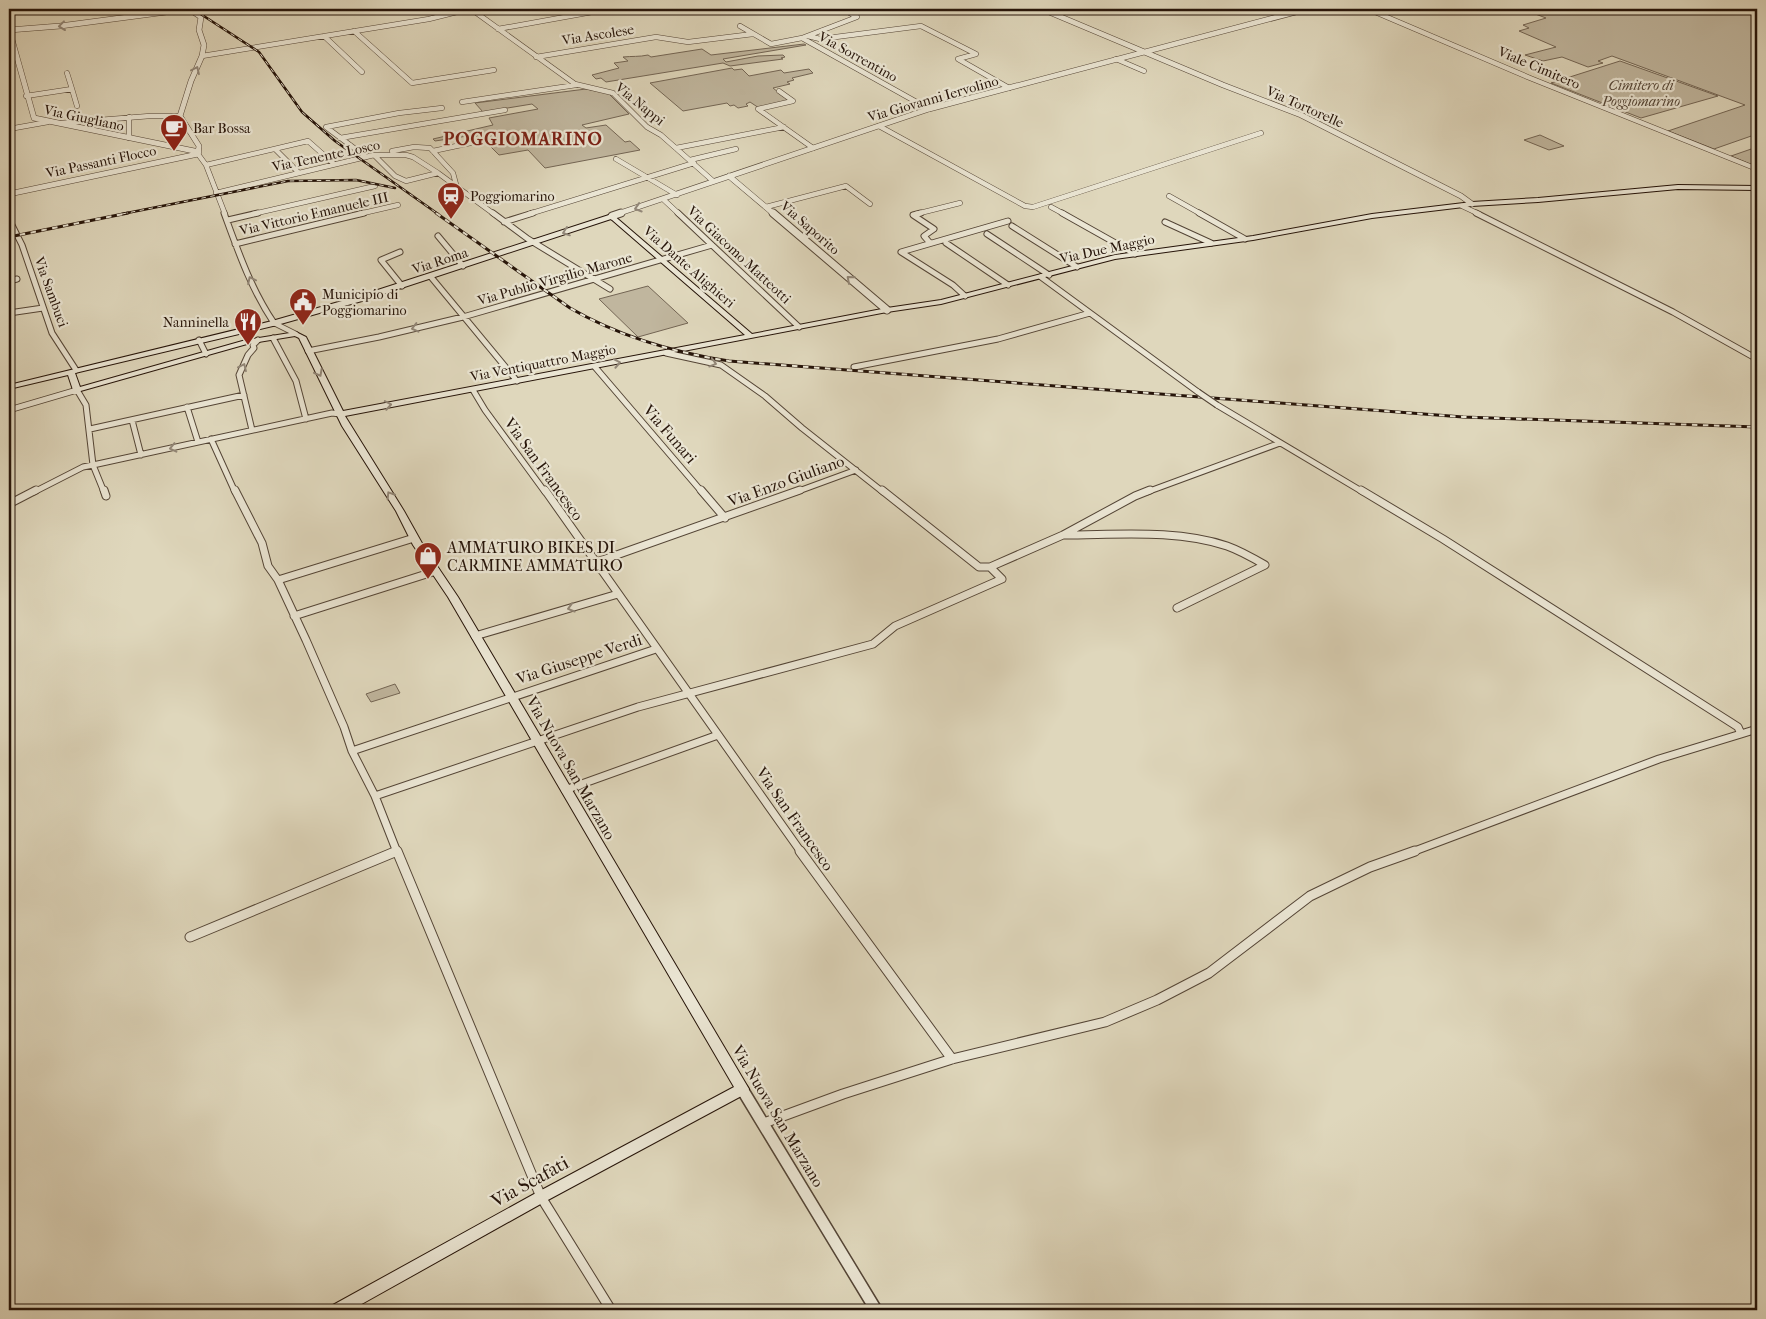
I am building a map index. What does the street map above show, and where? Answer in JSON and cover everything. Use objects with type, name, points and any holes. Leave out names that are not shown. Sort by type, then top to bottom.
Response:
[{"type":"main road","name":"Via Due Maggio","points":[[750,336],[965,296],[1135,254],[1245,239],[1372,216],[1472,204],[1678,187],[1757,188]]},
{"type":"main road","name":"Via Roma","points":[[9,387],[73,370],[274,323],[431,277],[612,216]]},
{"type":"main road","name":"Via Dante Alighieri","points":[[612,216],[750,336]]},
{"type":"main road","points":[[73,370],[77,390],[258,340],[296,334]]},
{"type":"main road","name":"Via Nuova San Marzano","points":[[296,334],[302,338],[340,414],[475,636],[742,1089]]},
{"type":"main road","name":"Via Ventiquattro Maggio","points":[[340,414],[750,336]]},
{"type":"main road","name":"Via Scafati","points":[[338,1310],[541,1197],[742,1089]]},
{"type":"street","points":[[188,9],[201,17],[200,30],[204,45],[202,56],[191,81],[180,116],[199,146],[197,152],[206,165],[228,220],[235,244],[264,308],[274,323],[296,334]]},
{"type":"street","points":[[9,29],[60,26],[194,9]]},
{"type":"street","points":[[448,9],[453,12]]},
{"type":"street","points":[[202,56],[429,18],[470,9]]},
{"type":"street","name":"Via Nappi","points":[[470,9],[576,85],[613,93],[648,127],[676,148],[713,181]]},
{"type":"street","points":[[498,30],[609,9]]},
{"type":"street","name":"Via Sorrentino","points":[[740,26],[771,44],[802,38],[857,18],[843,9]]},
{"type":"street","name":"Via Tortorelle","points":[[1042,9],[1146,51],[1223,85],[1315,121],[1472,204]]},
{"type":"street","name":"Via Giovanni Iervolino","points":[[730,176],[929,109],[1306,9]]},
{"type":"street","name":"Viale Cimitero","points":[[1368,9],[1530,78],[1757,169]]},
{"type":"street","points":[[808,36],[820,39],[921,26],[976,54],[958,60],[1009,88]]},
{"type":"street","name":"Via Giugliano","points":[[9,29],[31,115],[38,120],[197,152]]},
{"type":"street","points":[[354,31],[413,83],[494,70]]},
{"type":"street","name":"Via Ascolese","points":[[536,57],[656,37],[688,42],[753,34]]},
{"type":"street","points":[[324,36],[362,72]]},
{"type":"street","name":"Via Sorrentino","points":[[802,38],[929,109]]},
{"type":"street","points":[[1116,60],[1144,71]]},
{"type":"street","points":[[68,73],[77,106]]},
{"type":"street","points":[[462,102],[576,85]]},
{"type":"street","points":[[26,96],[72,89]]},
{"type":"street","points":[[779,91],[793,102],[758,109],[813,148]]},
{"type":"street","points":[[366,157],[326,127],[442,108]]},
{"type":"street","points":[[340,138],[505,110]]},
{"type":"street","points":[[399,114],[409,126]]},
{"type":"street","points":[[9,129],[51,123],[180,116]]},
{"type":"street","points":[[129,118],[129,138]]},
{"type":"street","points":[[879,126],[1025,206],[1033,207],[1261,134]]},
{"type":"street","points":[[676,148],[784,127]]},
{"type":"street","points":[[206,165],[308,141],[334,164]]},
{"type":"street","points":[[433,150],[480,141]]},
{"type":"street","points":[[374,155],[414,147],[426,147],[433,150],[454,173],[457,188]]},
{"type":"street","points":[[275,149],[299,173]]},
{"type":"street","points":[[504,222],[736,149]]},
{"type":"street","name":"Via Passanti Flocco","points":[[9,194],[197,152]]},
{"type":"street","name":"Via Tenente Losco","points":[[216,193],[374,155],[397,154],[413,157],[534,243],[610,289]]},
{"type":"street","points":[[374,155],[395,176],[406,181],[438,173]]},
{"type":"street","points":[[616,158],[677,195]]},
{"type":"street","points":[[612,216],[664,200],[730,176]]},
{"type":"street","name":"Via Saporito","points":[[730,176],[887,310]]},
{"type":"street","points":[[228,220],[375,186]]},
{"type":"street","points":[[766,207],[846,186],[870,204]]},
{"type":"street","points":[[1169,196],[1245,239]]},
{"type":"street","name":"Via Giacomo Matteotti","points":[[664,200],[799,327]]},
{"type":"street","points":[[930,244],[924,236],[934,229],[913,215],[960,203]]},
{"type":"street","name":"Via Vittorio Emanuele III","points":[[235,244],[398,205]]},
{"type":"street","points":[[1462,206],[1672,312],[1757,359]]},
{"type":"street","points":[[1051,207],[1135,254]]},
{"type":"street","name":"Via Sambuci","points":[[9,219],[18,235],[31,269],[50,328],[73,370]]},
{"type":"street","points":[[1165,222],[1211,243]]},
{"type":"street","points":[[965,296],[953,285],[901,252],[1010,224],[1078,267]]},
{"type":"street","points":[[987,234],[1049,275]]},
{"type":"street","points":[[438,236],[463,266]]},
{"type":"street","points":[[946,243],[1008,285]]},
{"type":"street","name":"Via Publio Virgilio Marone","points":[[308,350],[379,338],[463,317],[712,245]]},
{"type":"street","points":[[400,252],[381,260],[402,286]]},
{"type":"street","points":[[431,277],[517,381]]},
{"type":"street","points":[[1040,277],[1124,340],[1217,405],[1392,508],[1511,582],[1738,727],[1742,734]]},
{"type":"street","points":[[9,282],[17,279]]},
{"type":"street","points":[[9,313],[43,308]]},
{"type":"street","points":[[854,368],[998,339],[1090,313]]},
{"type":"street","points":[[273,338],[296,381],[306,419]]},
{"type":"street","points":[[199,340],[206,354]]},
{"type":"street","points":[[252,430],[239,375],[248,355],[258,340]]},
{"type":"street","name":"Via Enzo Giuliano","points":[[666,353],[721,365],[765,396],[856,470]]},
{"type":"street","name":"Via Funari","points":[[595,367],[641,423],[725,518]]},
{"type":"street","points":[[9,410],[77,390],[86,406],[94,465],[106,496]]},
{"type":"street","name":"Via San Francesco","points":[[473,390],[485,410],[513,446],[594,563],[848,918],[952,1059]]},
{"type":"street","points":[[90,429],[244,395]]},
{"type":"street","points":[[187,407],[198,442]]},
{"type":"street","points":[[9,504],[83,467],[332,413],[340,414]]},
{"type":"street","points":[[132,420],[142,455]]},
{"type":"street","points":[[212,439],[228,478],[262,543],[268,566],[278,580],[344,727],[352,751],[375,796],[541,1197],[611,1310]]},
{"type":"street","points":[[856,470],[979,567],[990,567],[1063,535],[1135,496],[1280,443]]},
{"type":"street","name":"Via Enzo Giuliano","points":[[594,563],[856,470]]},
{"type":"street","points":[[1063,535],[1151,536],[1216,543],[1243,553],[1265,565],[1177,608]]},
{"type":"street","points":[[278,580],[414,538]]},
{"type":"street","points":[[375,796],[687,692],[873,644],[895,626],[1002,579],[990,567]]},
{"type":"street","points":[[294,616],[436,571]]},
{"type":"street","points":[[475,636],[618,594]]},
{"type":"street","name":"Via Giuseppe Verdi","points":[[352,751],[510,696],[656,649]]},
{"type":"street","points":[[764,1123],[843,1094],[952,1059],[1105,1022],[1157,1000],[1209,973],[1310,896],[1370,867],[1510,817],[1659,759],[1757,728]]},
{"type":"street","points":[[565,790],[718,735]]},
{"type":"street","points":[[190,938],[397,851]]},
{"type":"street","name":"Via Nuova San Marzano","points":[[742,1089],[876,1310]]},
{"type":"green space","points":[[1522,9],[1757,9],[1757,134],[1714,149],[1668,131],[1745,105],[1612,56],[1598,61],[1603,63],[1588,67],[1562,57],[1543,61],[1525,55],[1556,47],[1519,31],[1529,28],[1523,25],[1546,18]]},
{"type":"green space","points":[[806,45],[723,59],[726,62],[758,56],[783,55],[785,57],[781,58],[783,59],[730,66],[723,63],[606,82],[601,78],[596,79],[592,75],[619,68],[614,63],[628,61],[623,57],[648,55],[651,57],[702,49],[711,55]]},
{"type":"green space","name":"Cimitero di Poggiomarino","points":[[1620,61],[1718,96],[1641,118],[1551,83]]},
{"type":"green space","points":[[732,68],[734,70],[742,69],[749,76],[781,70],[784,73],[809,69],[813,73],[792,78],[794,80],[787,82],[790,84],[773,88],[789,101],[759,108],[750,102],[746,104],[748,106],[738,108],[727,103],[683,111],[650,83]]},
{"type":"green space","points":[[586,89],[608,93],[629,114],[582,125],[586,128],[606,125],[625,142],[630,141],[640,150],[545,168],[528,150],[499,155],[483,139],[479,139],[474,135],[435,141],[433,139],[493,125],[489,118],[538,109],[532,104],[483,112],[475,103]]},
{"type":"green space","points":[[1540,135],[1564,146],[1549,150],[1524,140]]},
{"type":"green space","points":[[1757,147],[1757,167],[1731,156]]},
{"type":"green space","points":[[648,286],[688,323],[638,337],[599,299]]},
{"type":"green space","points":[[395,684],[400,693],[371,702],[366,694]]},
{"type":"railway","points":[[193,9],[259,52],[302,112],[335,141],[438,214]]},
{"type":"railway","points":[[122,214],[288,181],[356,180],[395,188]]},
{"type":"railway","points":[[9,237],[128,213]]},
{"type":"railway","points":[[436,213],[570,308],[589,318],[647,342],[687,353],[729,361],[1463,417],[1757,427]]},
{"type":"place","name":"Bar Bossa","points":[[174,152]]},
{"type":"place","name":"Poggiomarino","points":[[451,220]]},
{"type":"place","name":"Municipio di Poggiomarino","points":[[303,326]]},
{"type":"place","name":"Nanninella","points":[[248,346]]},
{"type":"place","name":"AMMATURO BIKES DI CARMINE AMMATURO","points":[[428,580]]},
{"type":"district","name":"POGGIOMARINO","points":[[523,139]]}]
